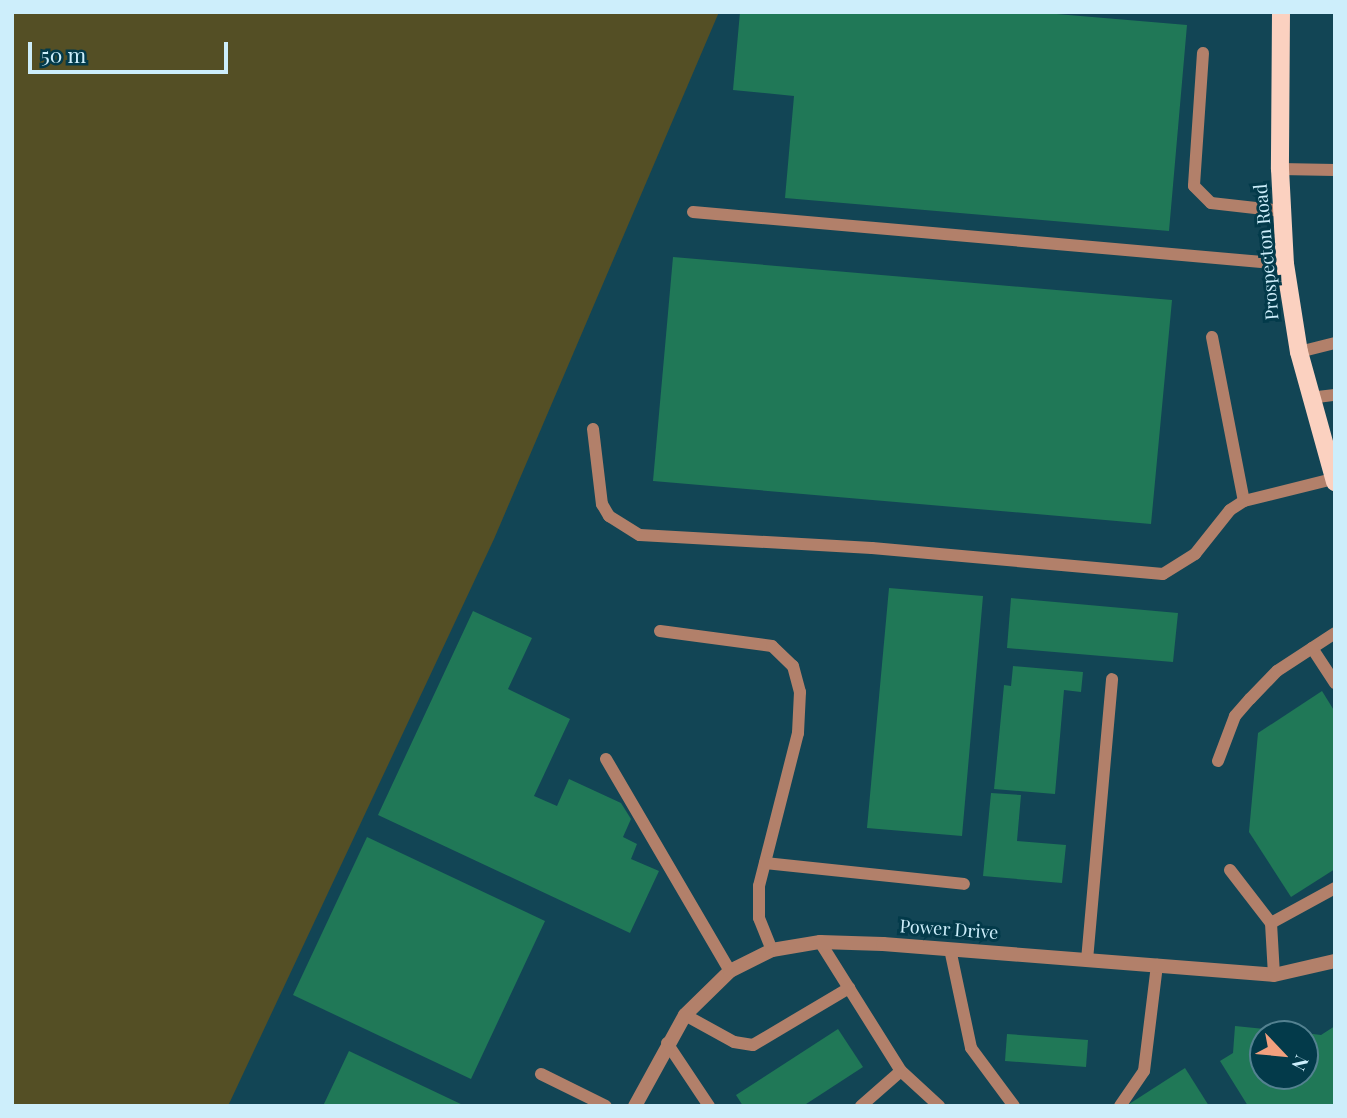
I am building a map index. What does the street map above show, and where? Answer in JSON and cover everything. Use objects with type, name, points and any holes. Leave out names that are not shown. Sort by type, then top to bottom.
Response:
[{"type":"main road","name":"Prospecton Road","points":[[1281,12],[1280,169],[1285,264],[1309,398],[1334,480]]},
{"type":"street","name":"Power Drive","points":[[635,1106],[667,1043],[685,1015],[730,971],[772,950],[820,942],[950,949],[1274,975],[1335,961]]},
{"type":"lane","points":[[1203,53],[1195,186],[1211,203],[1282,211]]},
{"type":"lane","points":[[1280,169],[1335,170]]},
{"type":"lane","points":[[693,212],[1285,264]]},
{"type":"lane","points":[[1212,337],[1244,500]]},
{"type":"lane","points":[[1299,352],[1335,343]]},
{"type":"lane","points":[[1309,398],[1335,395]]},
{"type":"lane","points":[[593,429],[602,504],[616,522],[640,535],[872,548],[1163,574],[1195,554],[1230,510],[1244,500],[1334,480]]},
{"type":"lane","points":[[660,631],[772,646],[793,666],[800,692],[798,733],[765,863],[759,918],[772,950]]},
{"type":"lane","points":[[1218,761],[1242,707],[1277,671],[1335,633]]},
{"type":"lane","points":[[1312,648],[1335,683]]},
{"type":"lane","points":[[1087,960],[1112,679]]},
{"type":"lane","points":[[606,759],[730,971]]},
{"type":"lane","points":[[765,863],[964,884]]},
{"type":"lane","points":[[1230,870],[1271,923],[1274,975]]},
{"type":"lane","points":[[1271,923],[1335,888]]},
{"type":"lane","points":[[820,942],[901,1071],[939,1106]]},
{"type":"lane","points":[[950,949],[971,1048],[1014,1106]]},
{"type":"lane","points":[[1120,1106],[1144,1071],[1157,965]]},
{"type":"lane","points":[[685,1015],[734,1042],[753,1045],[849,988]]},
{"type":"lane","points":[[667,1043],[709,1106]]},
{"type":"lane","points":[[861,1106],[901,1071]]},
{"type":"lane","points":[[541,1073],[606,1106]]},
{"type":"shaded area","points":[[12,12],[719,12],[494,539],[228,1106],[12,1106]]},
{"type":"building","points":[[740,12],[1033,12],[1187,25],[1169,231],[785,198],[794,96],[733,90]]},
{"type":"building","points":[[673,257],[1172,300],[1151,524],[653,481]]},
{"type":"building","points":[[889,588],[983,596],[962,836],[867,828]]},
{"type":"building","points":[[1011,598],[1178,613],[1173,662],[1007,648]]},
{"type":"building","points":[[473,611],[532,638],[508,689],[570,719],[534,796],[557,806],[569,779],[621,803],[631,819],[623,837],[637,844],[631,859],[659,871],[630,933],[378,815]]},
{"type":"building","points":[[1013,666],[1083,672],[1081,692],[1064,690],[1055,794],[994,789],[1004,685],[1011,686]]},
{"type":"building","points":[[1322,691],[1335,712],[1335,869],[1291,897],[1249,832],[1258,733]]},
{"type":"building","points":[[991,793],[1021,795],[1017,841],[1066,845],[1062,883],[983,876]]},
{"type":"building","points":[[367,837],[545,921],[471,1079],[293,995]]},
{"type":"building","points":[[1235,1026],[1249,1027],[1249,1090],[1319,1090],[1319,1035],[1335,1026],[1335,1106],[1248,1106],[1220,1061],[1233,1053]]},
{"type":"building","points":[[838,1029],[863,1067],[803,1106],[743,1106],[736,1095]]},
{"type":"building","points":[[1007,1034],[1088,1040],[1086,1067],[1005,1061]]},
{"type":"building","points":[[349,1051],[465,1106],[323,1106]]},
{"type":"building","points":[[1185,1068],[1209,1106],[1126,1106]]}]
